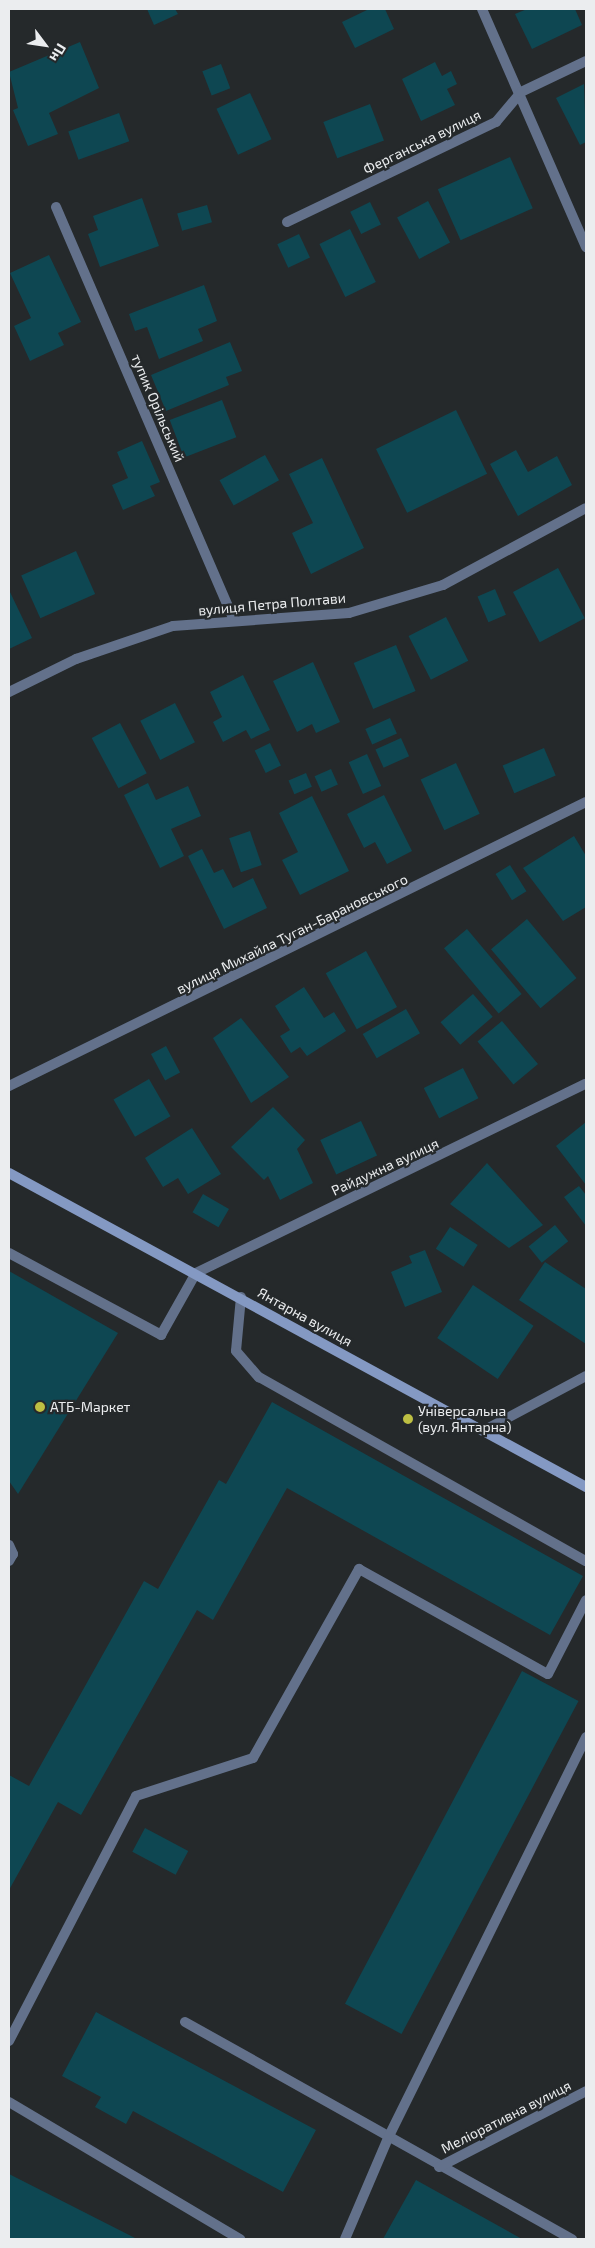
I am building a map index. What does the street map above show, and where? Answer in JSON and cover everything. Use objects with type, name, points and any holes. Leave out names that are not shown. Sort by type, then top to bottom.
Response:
[{"type":"main road","name":"Янтарна вулиця","points":[[9,1173],[241,1297],[586,1487]]},
{"type":"street","points":[[482,9],[521,92],[586,247]]},
{"type":"street","name":"Ферганська вулиця","points":[[288,222],[496,122],[521,92],[586,61]]},
{"type":"street","name":"тупик Орільський","points":[[56,207],[234,620]]},
{"type":"street","name":"вулиця Петра Полтави","points":[[9,692],[76,658],[174,626],[234,620],[349,613],[443,584],[586,508]]},
{"type":"street","name":"вулиця Михайла Туган-Барановського","points":[[9,1086],[586,802]]},
{"type":"street","name":"Райдужна вулиця","points":[[196,1273],[586,1084]]},
{"type":"street","points":[[9,1253],[161,1335],[196,1273]]},
{"type":"street","points":[[241,1297],[236,1350],[259,1377],[586,1561]]},
{"type":"street","points":[[483,1431],[586,1376]]},
{"type":"street","points":[[9,2042],[136,1796],[253,1758],[359,1569],[548,1674],[586,1600]]},
{"type":"street","points":[[346,2239],[389,2136],[586,1737]]},
{"type":"street","points":[[186,2022],[389,2136],[439,2167],[572,2239]]},
{"type":"street","name":"Меліоративна вулиця","points":[[439,2167],[586,2091]]},
{"type":"street","points":[[9,2102],[240,2239]]},
{"type":"building","points":[[147,9],[175,9],[178,14],[154,25]]},
{"type":"building","points":[[369,9],[385,9],[394,29],[355,48],[342,22]]},
{"type":"building","points":[[527,9],[575,9],[582,25],[532,49],[515,14]]},
{"type":"building","points":[[80,42],[99,88],[49,113],[58,134],[28,146],[13,110],[18,108],[9,72]]},
{"type":"building","points":[[435,62],[442,76],[451,71],[457,84],[447,89],[455,105],[421,121],[402,79]]},
{"type":"building","points":[[221,64],[230,88],[212,95],[202,71]]},
{"type":"building","points":[[584,84],[586,142],[580,145],[556,98]]},
{"type":"building","points":[[250,93],[272,139],[238,155],[216,109]]},
{"type":"building","points":[[370,104],[384,140],[337,158],[323,122]]},
{"type":"building","points":[[119,113],[129,141],[79,160],[68,131]]},
{"type":"building","points":[[510,157],[533,208],[461,240],[438,189]]},
{"type":"building","points":[[142,198],[159,246],[100,267],[88,234],[98,230],[93,216]]},
{"type":"building","points":[[428,201],[450,242],[419,259],[397,217]]},
{"type":"building","points":[[370,202],[381,224],[361,234],[350,212]]},
{"type":"building","points":[[207,205],[212,222],[182,231],[177,214]]},
{"type":"building","points":[[350,229],[376,282],[345,297],[319,244]]},
{"type":"building","points":[[299,234],[310,258],[288,268],[277,244]]},
{"type":"building","points":[[49,255],[81,322],[58,333],[64,345],[30,361],[14,326],[31,318],[10,273]]},
{"type":"building","points":[[204,285],[217,321],[198,329],[203,341],[159,359],[147,327],[135,331],[129,314]]},
{"type":"building","points":[[230,342],[242,371],[226,377],[229,385],[166,411],[151,375]]},
{"type":"building","points":[[222,400],[236,437],[184,457],[170,420]]},
{"type":"building","points":[[456,410],[487,474],[407,513],[376,449]]},
{"type":"building","points":[[142,441],[160,482],[150,486],[155,496],[123,510],[112,485],[128,478],[117,452]]},
{"type":"building","points":[[516,450],[528,472],[557,456],[572,485],[518,516],[490,464]]},
{"type":"building","points":[[265,455],[279,480],[234,506],[220,480]]},
{"type":"building","points":[[322,458],[364,548],[311,574],[292,533],[313,523],[289,474]]},
{"type":"building","points":[[76,551],[95,594],[40,618],[21,575]]},
{"type":"building","points":[[558,568],[585,618],[540,642],[513,592]]},
{"type":"building","points":[[495,589],[506,615],[488,622],[478,596]]},
{"type":"building","points":[[9,590],[32,638],[9,649]]},
{"type":"building","points":[[446,617],[468,661],[431,680],[409,636]]},
{"type":"building","points":[[396,645],[416,691],[373,709],[354,663]]},
{"type":"building","points":[[313,662],[340,722],[316,733],[312,724],[297,732],[273,681]]},
{"type":"building","points":[[243,675],[270,730],[251,739],[246,730],[223,742],[213,722],[222,717],[210,692]]},
{"type":"building","points":[[175,703],[195,742],[160,760],[140,721]]},
{"type":"building","points":[[390,718],[397,734],[372,745],[365,729]]},
{"type":"building","points":[[120,723],[147,773],[119,788],[92,738]]},
{"type":"building","points":[[401,738],[409,756],[384,768],[375,749]]},
{"type":"building","points":[[270,743],[281,765],[266,773],[255,750]]},
{"type":"building","points":[[544,748],[556,776],[514,793],[503,766]]},
{"type":"building","points":[[367,754],[381,786],[363,794],[349,762]]},
{"type":"building","points":[[456,763],[480,814],[444,830],[421,779]]},
{"type":"building","points":[[331,769],[338,785],[321,792],[315,776]]},
{"type":"building","points":[[306,773],[312,787],[294,794],[289,780]]},
{"type":"building","points":[[148,783],[156,800],[188,786],[201,816],[171,829],[184,856],[160,868],[124,795]]},
{"type":"building","points":[[384,795],[412,851],[387,864],[375,842],[364,848],[347,814]]},
{"type":"building","points":[[312,796],[349,871],[300,895],[282,860],[298,852],[279,813]]},
{"type":"building","points":[[250,831],[262,865],[241,872],[229,838]]},
{"type":"building","points":[[574,836],[586,856],[586,907],[563,921],[523,868]]},
{"type":"building","points":[[202,849],[214,873],[223,869],[233,888],[253,878],[267,908],[224,929],[188,856]]},
{"type":"building","points":[[510,865],[526,891],[512,900],[496,874]]},
{"type":"building","points":[[527,919],[576,978],[540,1008],[491,949]]},
{"type":"building","points":[[467,929],[522,994],[499,1013],[444,948]]},
{"type":"building","points":[[366,951],[397,1007],[357,1029],[326,973]]},
{"type":"building","points":[[304,987],[324,1018],[334,1012],[346,1031],[307,1056],[300,1047],[291,1053],[280,1036],[290,1030],[275,1006]]},
{"type":"building","points":[[473,994],[493,1017],[460,1045],[441,1022]]},
{"type":"building","points":[[406,1009],[420,1033],[377,1058],[363,1034]]},
{"type":"building","points":[[241,1018],[289,1077],[251,1103],[213,1038]]},
{"type":"building","points":[[502,1021],[538,1064],[513,1084],[477,1042]]},
{"type":"building","points":[[166,1046],[180,1072],[165,1080],[151,1054]]},
{"type":"building","points":[[463,1068],[478,1098],[439,1118],[424,1088]]},
{"type":"building","points":[[149,1079],[170,1116],[135,1137],[113,1100]]},
{"type":"building","points":[[273,1107],[305,1140],[297,1149],[313,1183],[280,1200],[268,1176],[264,1180],[231,1147]]},
{"type":"building","points":[[361,1121],[377,1155],[336,1174],[320,1140]]},
{"type":"building","points":[[586,1122],[586,1185],[556,1146]]},
{"type":"building","points":[[192,1128],[221,1174],[188,1194],[178,1178],[163,1187],[145,1158]]},
{"type":"building","points":[[487,1163],[543,1225],[509,1248],[450,1204]]},
{"type":"building","points":[[579,1186],[586,1195],[586,1226],[564,1197]]},
{"type":"building","points":[[203,1194],[229,1209],[218,1227],[192,1212]]},
{"type":"building","points":[[555,1225],[568,1241],[542,1263],[529,1246]]},
{"type":"building","points":[[450,1227],[478,1245],[464,1267],[436,1249]]},
{"type":"building","points":[[425,1250],[442,1292],[405,1307],[391,1272],[412,1263],[409,1256]]},
{"type":"building","points":[[545,1262],[586,1289],[586,1344],[519,1300]]},
{"type":"building","name":"АТБ-Маркет","points":[[9,1271],[118,1333],[18,1494],[9,1481]]},
{"type":"building","points":[[473,1285],[534,1326],[498,1379],[437,1338]]},
{"type":"building","points":[[272,1402],[583,1576],[550,1635],[287,1488],[213,1620],[197,1610],[81,1815],[58,1802],[9,1890],[9,1775],[29,1786],[144,1581],[158,1589],[219,1480],[226,1484]]},
{"type":"building","points":[[522,1671],[579,1701],[402,2034],[345,2004]]},
{"type":"building","points":[[145,1828],[188,1851],[176,1875],[132,1852]]},
{"type":"building","points":[[96,2012],[316,2130],[283,2192],[133,2111],[126,2124],[95,2107],[101,2097],[62,2076]]},
{"type":"building","points":[[9,2174],[137,2239],[9,2239]]},
{"type":"building","points":[[416,2180],[522,2239],[383,2239]]},
{"type":"place","name":"АТБ-Маркет","points":[[40,1407]]},
{"type":"place","name":"Універсальна (вул. Янтарна)","points":[[408,1419]]}]
